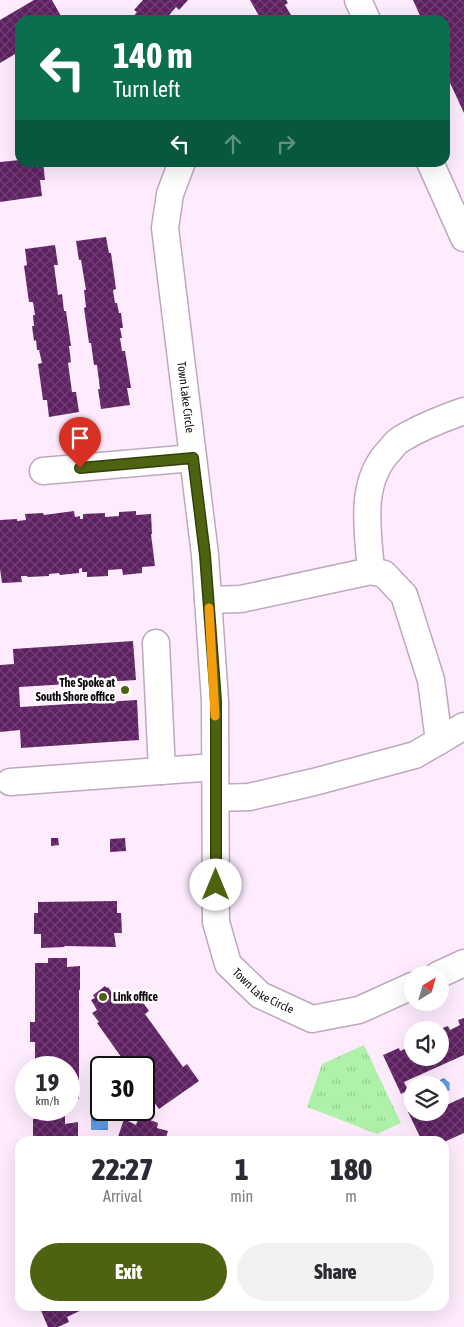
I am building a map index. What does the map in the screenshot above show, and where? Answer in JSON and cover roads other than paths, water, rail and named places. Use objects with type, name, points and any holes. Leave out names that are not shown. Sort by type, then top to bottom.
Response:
[{"type":"street","points":[[358,0],[365,15]]},
{"type":"street","name":"Town Lake Circle","points":[[180,167],[170,194],[165,228],[205,555],[216,701],[216,922],[228,964],[260,995],[312,1019],[359,1010],[404,990]]},
{"type":"street","points":[[432,167],[464,238]]},
{"type":"street","points":[[371,571],[368,494],[374,471],[399,440],[464,411]]},
{"type":"street","points":[[42,471],[193,458]]},
{"type":"street","points":[[208,600],[241,599],[371,571],[384,574],[404,595],[431,680],[439,741]]},
{"type":"street","points":[[156,643],[162,771]]},
{"type":"street","points":[[216,798],[249,797],[415,755],[464,726]]},
{"type":"street","points":[[10,782],[215,767]]},
{"type":"street","points":[[449,970],[464,963]]},
{"type":"water","points":[[91,1121],[108,1121],[108,1130],[91,1130]]},
{"type":"place","name":"The Spoke at South Shore office","points":[[125,690]]},
{"type":"place","name":"Link office","points":[[103,997]]}]
